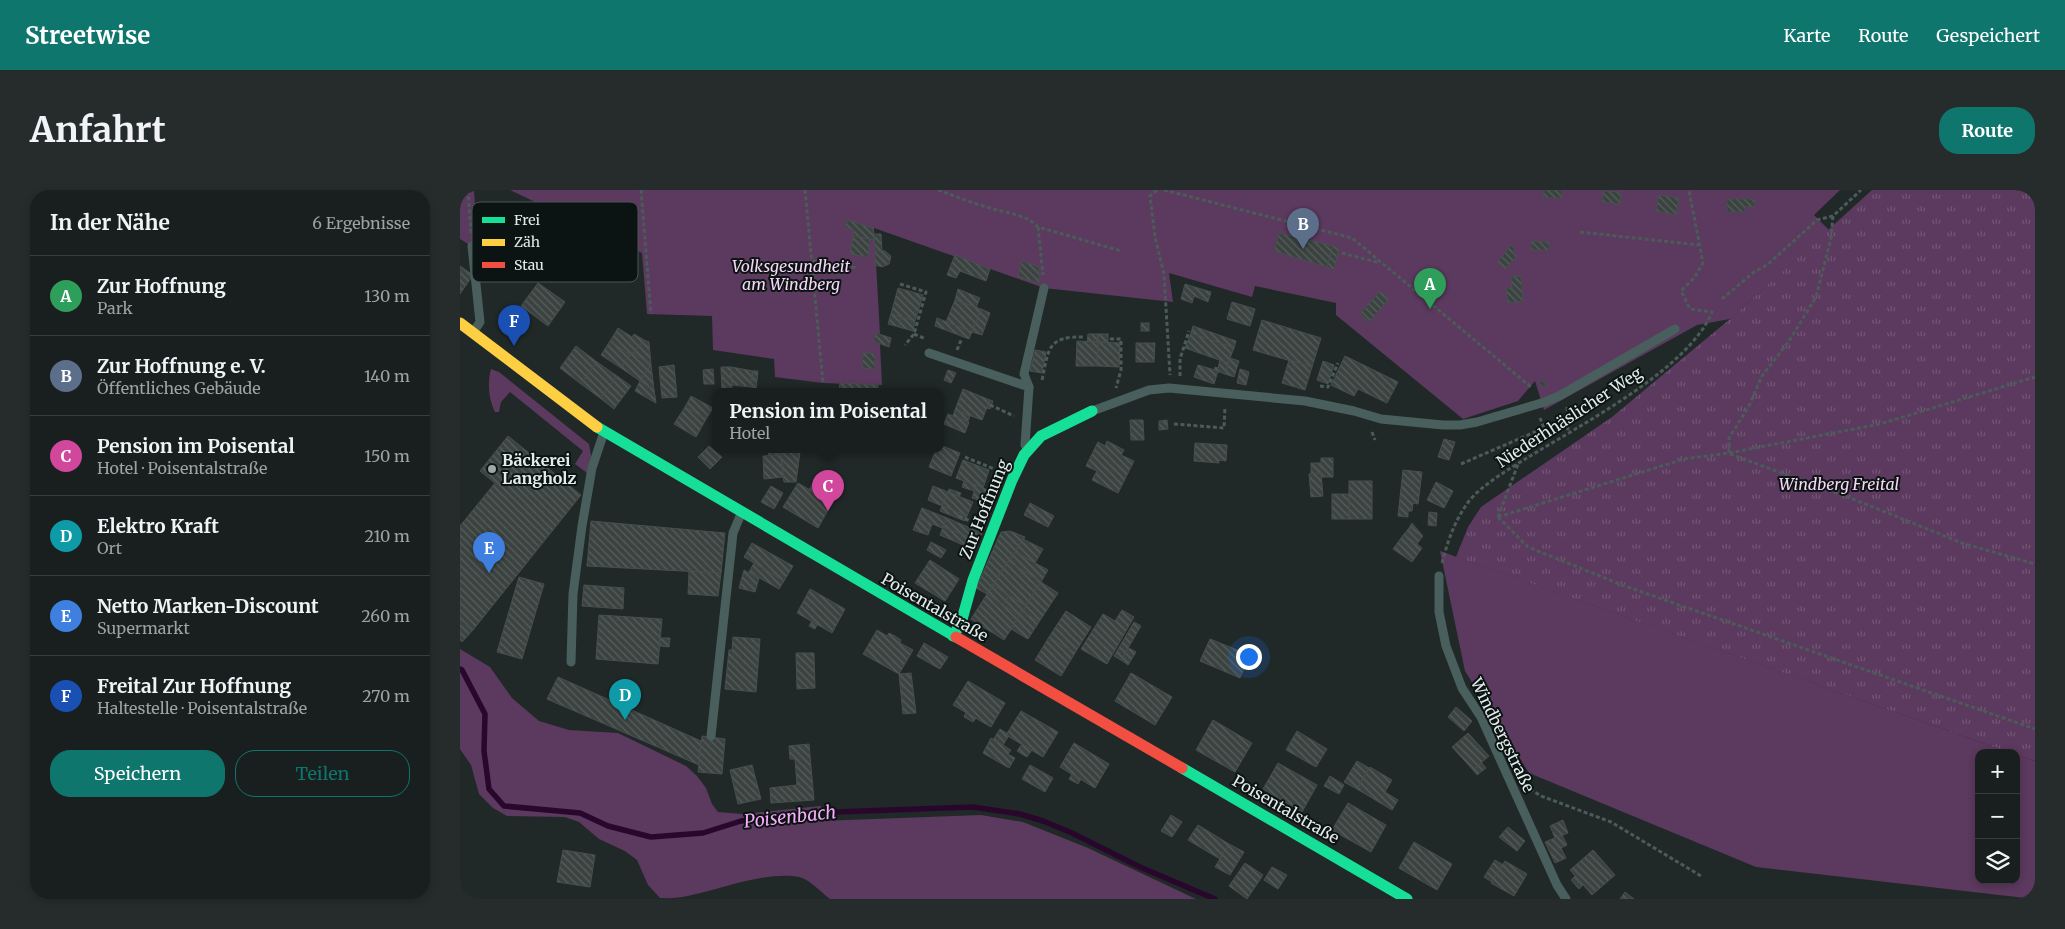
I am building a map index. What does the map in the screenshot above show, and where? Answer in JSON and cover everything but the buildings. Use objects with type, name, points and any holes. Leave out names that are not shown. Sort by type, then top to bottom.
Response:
[{"type":"main road","name":"Poisentalstraße","points":[[460,323],[580,416],[604,432],[1406,899]]},
{"type":"main road","name":"Zur Hoffnung","points":[[953,636],[961,623],[973,580],[1024,455],[1041,436],[1092,411]]},
{"type":"lane","points":[[473,333],[480,322],[476,282]]},
{"type":"lane","points":[[1024,455],[1029,387],[1024,374],[1044,288]]},
{"type":"lane","name":"Zur Hoffnung","points":[[1092,411],[1150,390],[1169,388],[1305,402],[1354,411],[1381,419],[1460,425],[1520,410],[1559,396],[1675,329]]},
{"type":"lane","points":[[929,353],[1029,387]]},
{"type":"lane","points":[[571,662],[574,594],[582,526],[592,468],[604,432]]},
{"type":"lane","points":[[711,736],[733,533],[742,513]]},
{"type":"lane","name":"Windbergstraße","points":[[1439,576],[1439,612],[1446,646],[1462,688],[1481,717],[1553,877],[1566,899]]},
{"type":"path","points":[[468,190],[472,246]]},
{"type":"path","points":[[641,190],[651,314]]},
{"type":"path","points":[[805,190],[823,383]]},
{"type":"path","points":[[938,190],[992,209],[1021,216],[1034,222],[1038,227],[1044,288]]},
{"type":"path","points":[[1157,190],[1150,196],[1155,238],[1164,274],[1170,372]]},
{"type":"path","points":[[1164,190],[1352,238],[1531,387]]},
{"type":"path","points":[[1580,232],[1699,247],[1690,190]]},
{"type":"path","points":[[1722,299],[1754,272],[1767,264],[1817,220],[1833,216],[1860,190]]},
{"type":"path","points":[[1729,454],[1730,438],[1750,406],[1762,376],[1789,341],[1816,297],[1831,238],[1833,216]]},
{"type":"path","points":[[1038,227],[1121,252]]},
{"type":"path","name":"Niederhhäslicher Weg","points":[[1446,547],[1455,522],[1471,499],[1518,463],[1658,375],[1694,342],[1712,312],[1690,309],[1681,291],[1694,278],[1703,263],[1699,247]]},
{"type":"path","points":[[1342,253],[1383,264]]},
{"type":"path","points":[[813,261],[858,268]]},
{"type":"path","points":[[900,284],[926,292],[914,334],[905,345]]},
{"type":"path","points":[[1180,383],[1180,359],[1189,331]]},
{"type":"path","points":[[914,334],[926,339]]},
{"type":"path","points":[[1044,374],[1049,348],[1058,341],[1074,337],[1085,337]]},
{"type":"path","points":[[958,348],[962,338]]},
{"type":"path","points":[[1110,339],[1121,339],[1122,370],[1119,378]]},
{"type":"path","points":[[1320,386],[1328,387],[1338,363]]},
{"type":"path","points":[[1498,517],[1684,459],[1729,454],[1880,424],[2035,377]]},
{"type":"path","points":[[1559,396],[1568,408],[1568,432]]},
{"type":"path","points":[[1174,424],[1224,428],[1225,400]]},
{"type":"path","points":[[990,405],[1011,414]]},
{"type":"path","points":[[1461,464],[1544,428],[1540,418],[1531,420]]},
{"type":"path","points":[[1729,454],[1858,501],[1962,543],[2035,564]]},
{"type":"path","points":[[965,457],[1014,477]]},
{"type":"path","points":[[1498,517],[1518,463]]},
{"type":"path","points":[[959,516],[968,520]]},
{"type":"path","points":[[1498,517],[1528,547],[1622,585],[2035,729]]},
{"type":"path","points":[[1526,786],[1541,796],[1611,822],[1701,876]]},
{"type":"green space","points":[[460,190],[474,190],[475,202],[472,202],[472,246],[460,239]]},
{"type":"green space","name":"Volksgesundheit am Windberg","points":[[510,190],[1840,190],[1814,215],[1829,230],[1730,319],[1697,325],[1544,410],[1535,381],[1518,401],[1463,419],[1336,315],[1336,303],[1255,286],[1252,297],[1169,273],[1173,302],[1044,288],[874,228],[880,334],[876,333],[873,341],[880,344],[882,385],[823,383],[775,377],[774,359],[713,350],[712,316],[647,314],[642,253],[638,251],[638,202],[535,202]]},
{"type":"green space","name":"Windberg Freital","points":[[1872,190],[2035,190],[2035,761],[2020,756],[2020,749],[2000,749],[1456,557],[1468,527],[1481,507],[1612,417],[1730,319]]},
{"type":"green space","points":[[491,369],[499,372],[589,444],[591,456],[587,473],[575,464],[583,451],[510,392],[501,402],[499,412],[495,412],[489,391]]},
{"type":"green space","points":[[1440,551],[2000,749],[1975,749],[1975,884],[2020,884],[2020,756],[2035,761],[2035,899],[1756,867],[1529,773],[1465,671]]},
{"type":"green space","points":[[460,649],[490,667],[512,698],[539,721],[569,730],[618,733],[686,766],[706,788],[712,804],[718,812],[742,814],[821,806],[820,821],[981,815],[1023,822],[1088,848],[1196,899],[830,899],[807,880],[789,876],[755,879],[686,896],[660,898],[648,885],[637,860],[625,851],[599,839],[579,822],[565,817],[507,816],[493,808],[479,794],[471,765],[460,749]]},
{"type":"waterway","name":"Poisenbach","points":[[460,669],[485,714],[484,751],[489,789],[504,806],[580,813],[608,826],[651,837],[703,833],[741,821],[808,813],[973,807],[1020,814],[1043,821],[1072,833],[1140,867],[1215,899]]},
{"type":"traffic: fast","points":[[953,636],[961,623],[973,580],[1012,480],[1024,455],[1041,436],[1092,411]]},
{"type":"traffic: fast","points":[[597,427],[956,637]]},
{"type":"traffic: fast","points":[[1182,768],[1407,899]]},
{"type":"traffic: slow","points":[[460,323],[597,427]]},
{"type":"traffic: jam","points":[[956,637],[1182,768]]},
{"type":"place","name":"Zur Hoffnung e. V.","points":[[1303,249]]},
{"type":"place","name":"Zur Hoffnung","points":[[1430,309]]},
{"type":"place","name":"Freital Zur Hoffnung","points":[[514,346]]},
{"type":"place","name":"Bäckerei Langholz","points":[[492,469]]},
{"type":"place","name":"Pension im Poisental","points":[[828,511]]},
{"type":"place","name":"Netto Marken-Discount","points":[[489,573]]},
{"type":"place","name":"Elektro Kraft","points":[[625,720]]}]
